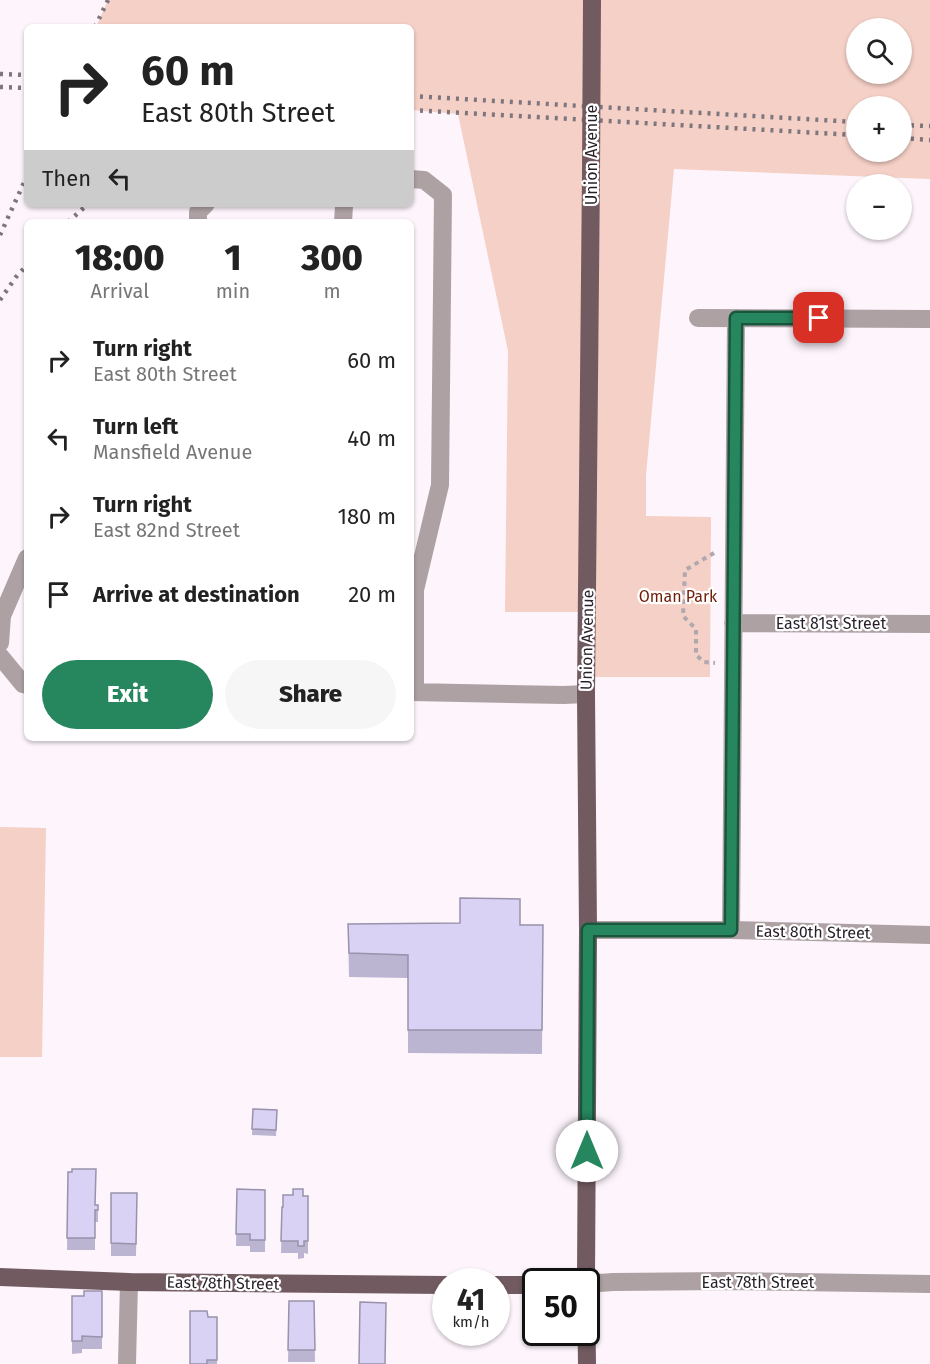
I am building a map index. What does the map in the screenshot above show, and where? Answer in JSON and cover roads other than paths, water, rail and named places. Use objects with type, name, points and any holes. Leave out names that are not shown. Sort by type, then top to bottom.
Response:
[{"type":"main road","name":"Union Avenue","points":[[586,1268],[588,930],[586,694],[592,0]]},
{"type":"main road","name":"East 78th Street","points":[[0,1277],[129,1282],[432,1285]]},
{"type":"main road","points":[[587,1346],[587,1364]]},
{"type":"street","points":[[414,179],[424,180],[443,195],[440,485],[415,590],[414,641]]},
{"type":"street","points":[[698,318],[930,319]]},
{"type":"street","points":[[731,930],[736,318]]},
{"type":"street","points":[[0,643],[2,616],[24,565]]},
{"type":"street","name":"East 81st Street","points":[[733,623],[930,624]]},
{"type":"street","points":[[0,656],[24,684]]},
{"type":"street","points":[[414,692],[586,694]]},
{"type":"street","name":"East 80th Street","points":[[588,930],[930,934]]},
{"type":"street","name":"East 78th Street","points":[[600,1282],[725,1281],[930,1284]]},
{"type":"street","points":[[128,1364],[129,1282]]},
{"type":"railway","points":[[96,24],[108,0]]},
{"type":"railway","points":[[0,74],[24,75]]},
{"type":"railway","points":[[0,87],[24,88]]},
{"type":"railway","points":[[414,96],[846,121]]},
{"type":"railway","points":[[414,110],[846,134]]},
{"type":"railway","points":[[912,125],[930,126]]},
{"type":"railway","points":[[912,139],[930,140]]},
{"type":"railway","points":[[0,235],[24,183]]},
{"type":"railway","points":[[71,219],[85,207]]},
{"type":"railway","points":[[0,300],[24,268]]},
{"type":"park label","name":"Oman Park","points":[[678,596]]}]
